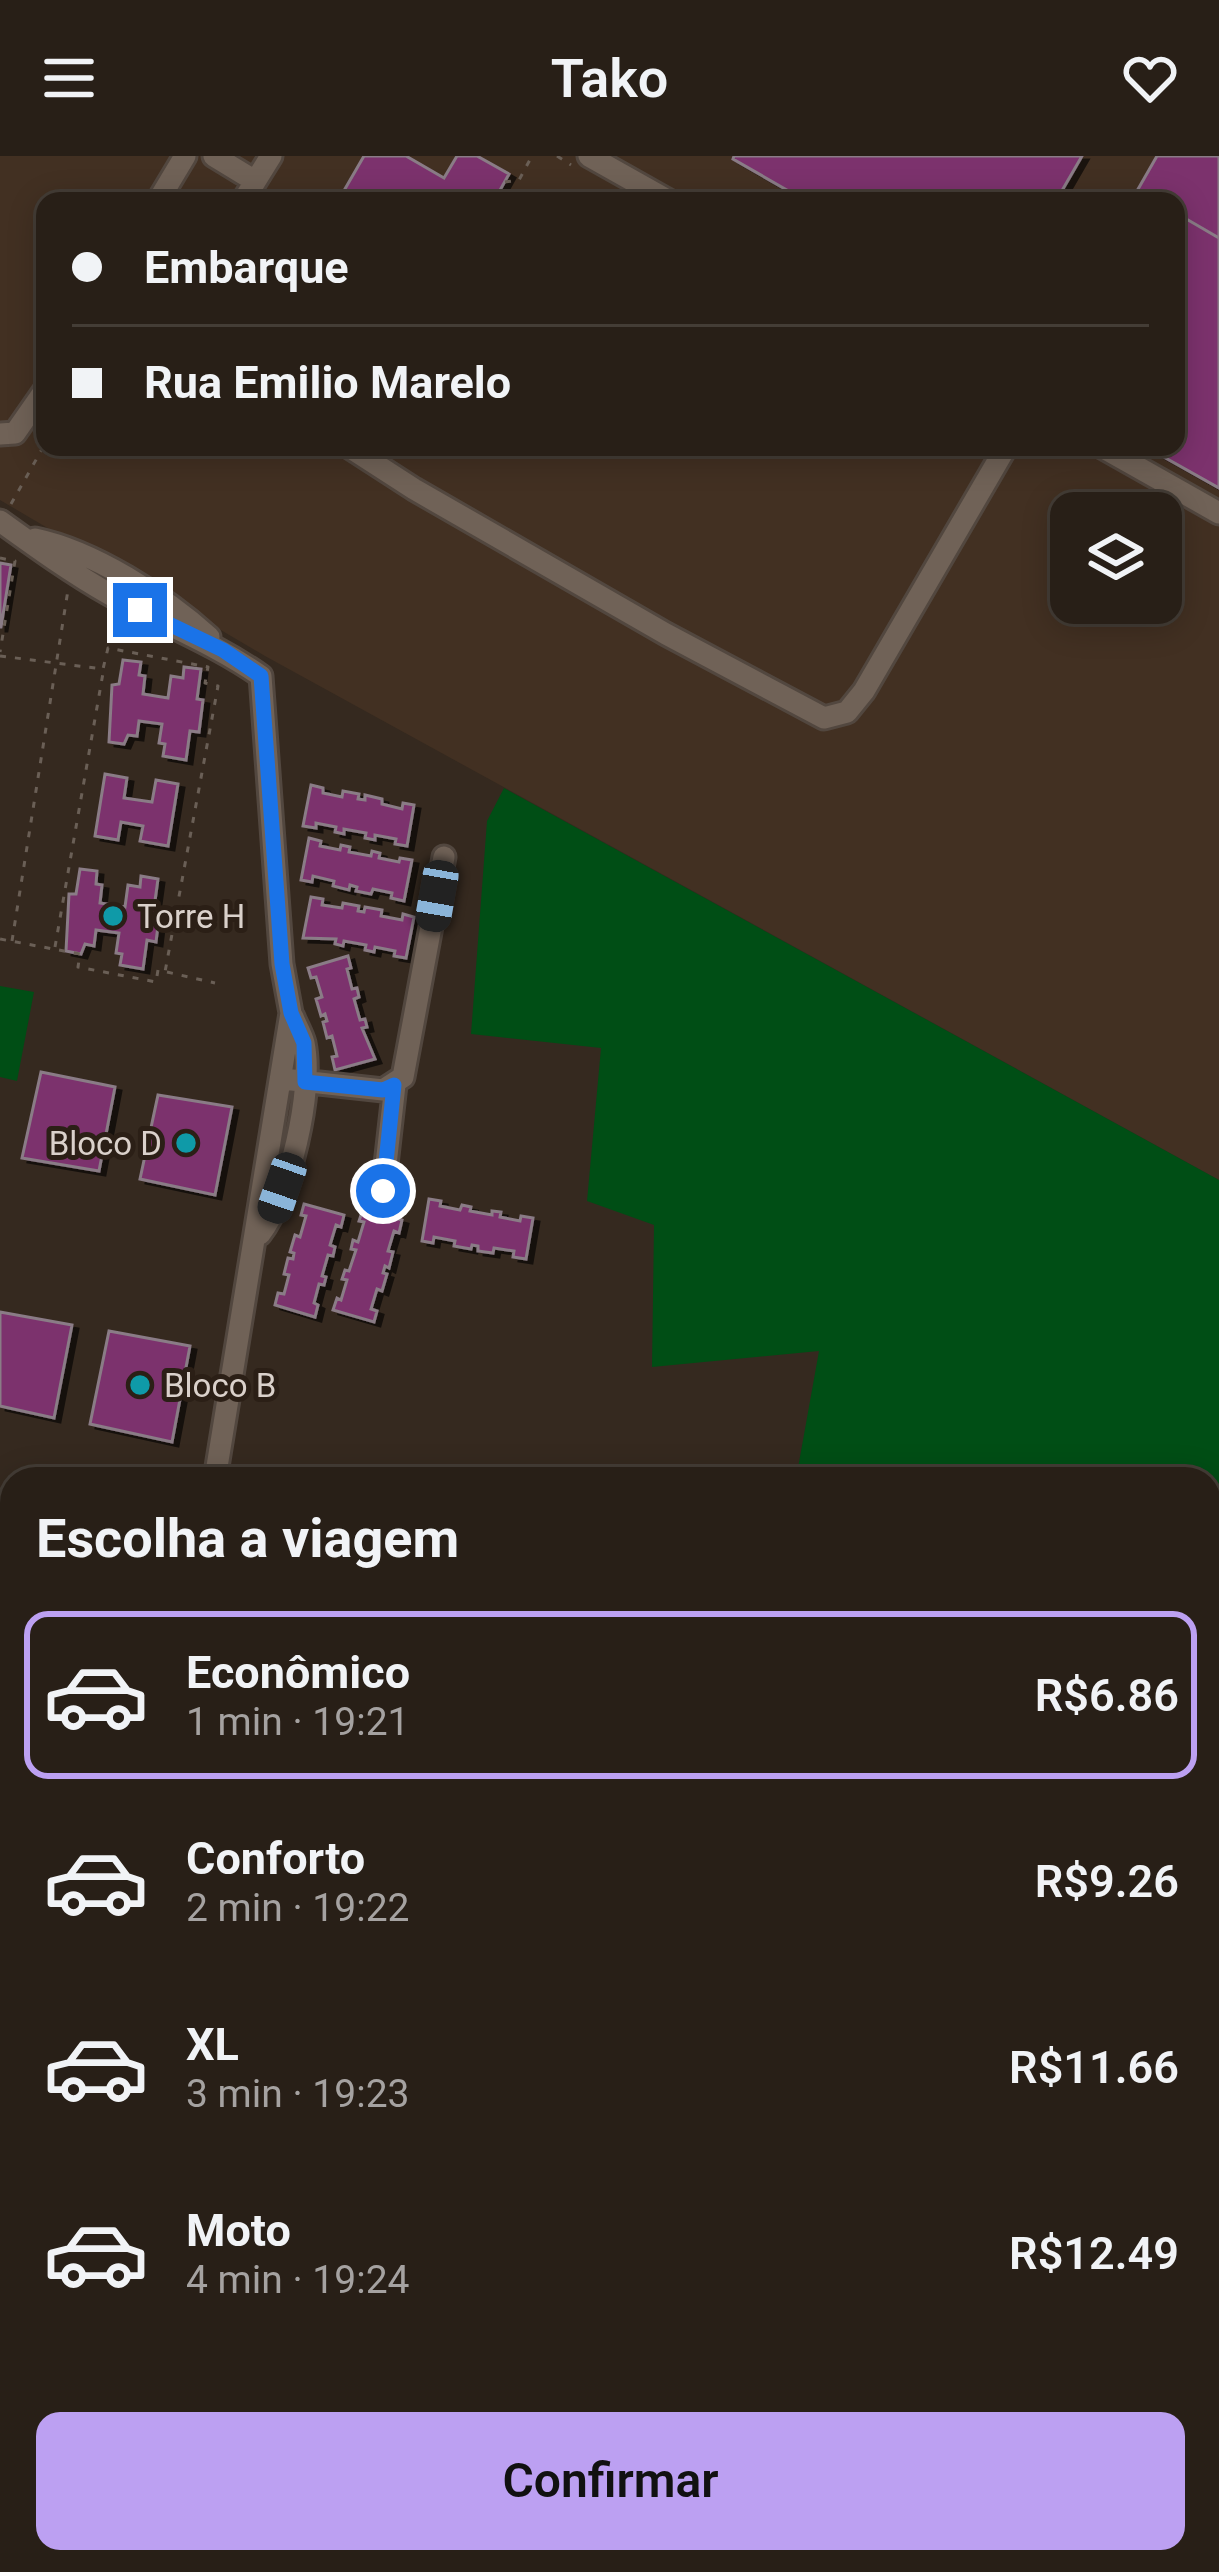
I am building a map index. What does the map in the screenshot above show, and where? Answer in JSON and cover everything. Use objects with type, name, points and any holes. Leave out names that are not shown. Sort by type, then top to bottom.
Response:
[{"type":"street","points":[[163,192],[185,156]]},
{"type":"street","points":[[214,156],[249,191],[268,157]]},
{"type":"street","points":[[589,156],[652,192]]},
{"type":"street","points":[[0,434],[15,434],[36,402]]},
{"type":"street","points":[[363,456],[627,611],[824,718],[847,712],[864,691],[1001,456]]},
{"type":"street","points":[[1118,456],[1219,513]]},
{"type":"street","points":[[1,521],[71,571],[115,585]]},
{"type":"street","points":[[21,536],[84,554],[115,585],[261,676],[294,1080],[281,1154],[253,1244],[217,1467]]},
{"type":"street","points":[[294,1080],[383,1090],[403,1077],[444,856]]},
{"type":"street","points":[[383,1191],[394,1085]]},
{"type":"path","points":[[505,182],[519,180],[532,156]]},
{"type":"path","points":[[1,521],[38,456]]},
{"type":"path","points":[[0,558],[16,561],[0,654],[104,670]]},
{"type":"path","points":[[12,941],[71,571]]},
{"type":"path","points":[[54,949],[107,648],[208,667],[205,683],[218,686],[165,972]]},
{"type":"path","points":[[175,917],[224,927]]},
{"type":"path","points":[[0,939],[80,954],[78,967],[156,982],[158,970],[215,983]]},
{"type":"shaded area","points":[[0,156],[1219,156],[1219,1180],[265,656],[0,500]]},
{"type":"green space","points":[[504,788],[1219,1180],[1219,1467],[798,1467],[819,1351],[652,1367],[654,1225],[587,1201],[601,1048],[471,1034],[487,821]]},
{"type":"green space","points":[[0,986],[34,992],[17,1081],[0,1077]]},
{"type":"building","points":[[364,156],[406,156],[444,178],[457,156],[477,156],[509,174],[499,192],[343,192]]},
{"type":"building","points":[[1082,156],[1061,192],[790,192],[733,159]]},
{"type":"building","points":[[1157,156],[1219,156],[1219,238],[1185,218],[1185,192],[1137,191]]},
{"type":"building","points":[[1185,218],[1219,238],[1219,488],[1162,456],[1185,456]]},
{"type":"building","points":[[0,563],[11,565],[1,627],[0,627]]},
{"type":"building","points":[[123,660],[141,662],[143,694],[168,698],[171,676],[183,678],[184,667],[201,669],[199,732],[190,731],[186,760],[163,756],[162,724],[139,721],[137,736],[128,735],[124,744],[109,742],[112,685],[119,684]]},
{"type":"building","points":[[105,774],[127,778],[124,798],[152,802],[156,780],[178,784],[168,846],[140,841],[143,826],[121,822],[118,840],[95,836]]},
{"type":"building","points":[[311,785],[323,788],[323,793],[342,797],[343,791],[365,800],[365,795],[402,809],[403,803],[414,805],[407,846],[395,844],[396,839],[375,835],[375,840],[344,829],[344,834],[316,823],[316,828],[303,826]]},
{"type":"building","points":[[309,838],[321,841],[320,846],[340,850],[341,845],[350,847],[349,852],[371,856],[372,851],[380,853],[379,858],[412,860],[404,901],[391,898],[392,893],[373,889],[371,894],[350,885],[349,890],[313,876],[312,882],[301,880]]},
{"type":"building","name":"Torre H","points":[[80,869],[97,871],[96,884],[102,885],[100,903],[125,907],[128,885],[140,887],[141,876],[158,879],[156,942],[147,940],[143,969],[120,965],[122,954],[116,953],[119,933],[96,930],[94,946],[85,944],[81,954],[66,951],[69,894],[76,894]]},
{"type":"building","points":[[311,897],[323,899],[322,905],[342,908],[343,903],[359,906],[358,911],[364,912],[365,907],[382,910],[381,916],[414,917],[406,958],[375,947],[374,952],[365,950],[366,945],[335,944],[336,939],[303,938]]},
{"type":"building","points":[[348,956],[352,989],[357,988],[359,997],[354,999],[360,1020],[365,1019],[367,1027],[362,1028],[375,1059],[335,1070],[332,1036],[327,1038],[323,1022],[327,1021],[316,999],[322,997],[308,968]]},
{"type":"building","points":[[41,1072],[115,1087],[99,1171],[22,1158]]},
{"type":"building","name":"Bloco D","points":[[158,1095],[232,1107],[215,1195],[140,1179]]},
{"type":"building","points":[[429,1199],[460,1210],[462,1205],[492,1215],[492,1211],[501,1212],[500,1217],[520,1221],[521,1216],[533,1218],[526,1259],[513,1257],[514,1251],[478,1251],[478,1246],[454,1246],[455,1241],[434,1237],[433,1243],[422,1241]]},
{"type":"building","points":[[304,1204],[344,1215],[330,1245],[335,1247],[333,1256],[328,1255],[324,1285],[319,1284],[315,1317],[275,1305],[278,1293],[284,1294],[288,1258],[293,1259],[295,1235],[300,1237],[306,1216],[301,1215]]},
{"type":"building","points":[[363,1209],[402,1220],[388,1251],[393,1252],[383,1273],[387,1274],[382,1291],[377,1289],[371,1309],[377,1311],[374,1322],[333,1310],[337,1298],[341,1300],[347,1280],[342,1279],[356,1250],[351,1249],[364,1222],[359,1221]]},
{"type":"building","points":[[0,1312],[72,1325],[54,1418],[0,1406]]},
{"type":"building","name":"Bloco B","points":[[109,1331],[190,1346],[172,1442],[90,1424]]},
{"type":"place","name":"Torre H","points":[[113,916]]},
{"type":"place","name":"Bloco D","points":[[186,1143]]},
{"type":"place","name":"Bloco B","points":[[140,1385]]},
{"type":"route","points":[[140,610],[223,650],[261,676],[282,964],[291,1013],[304,1043],[305,1082],[383,1090],[394,1085],[383,1191]]}]
